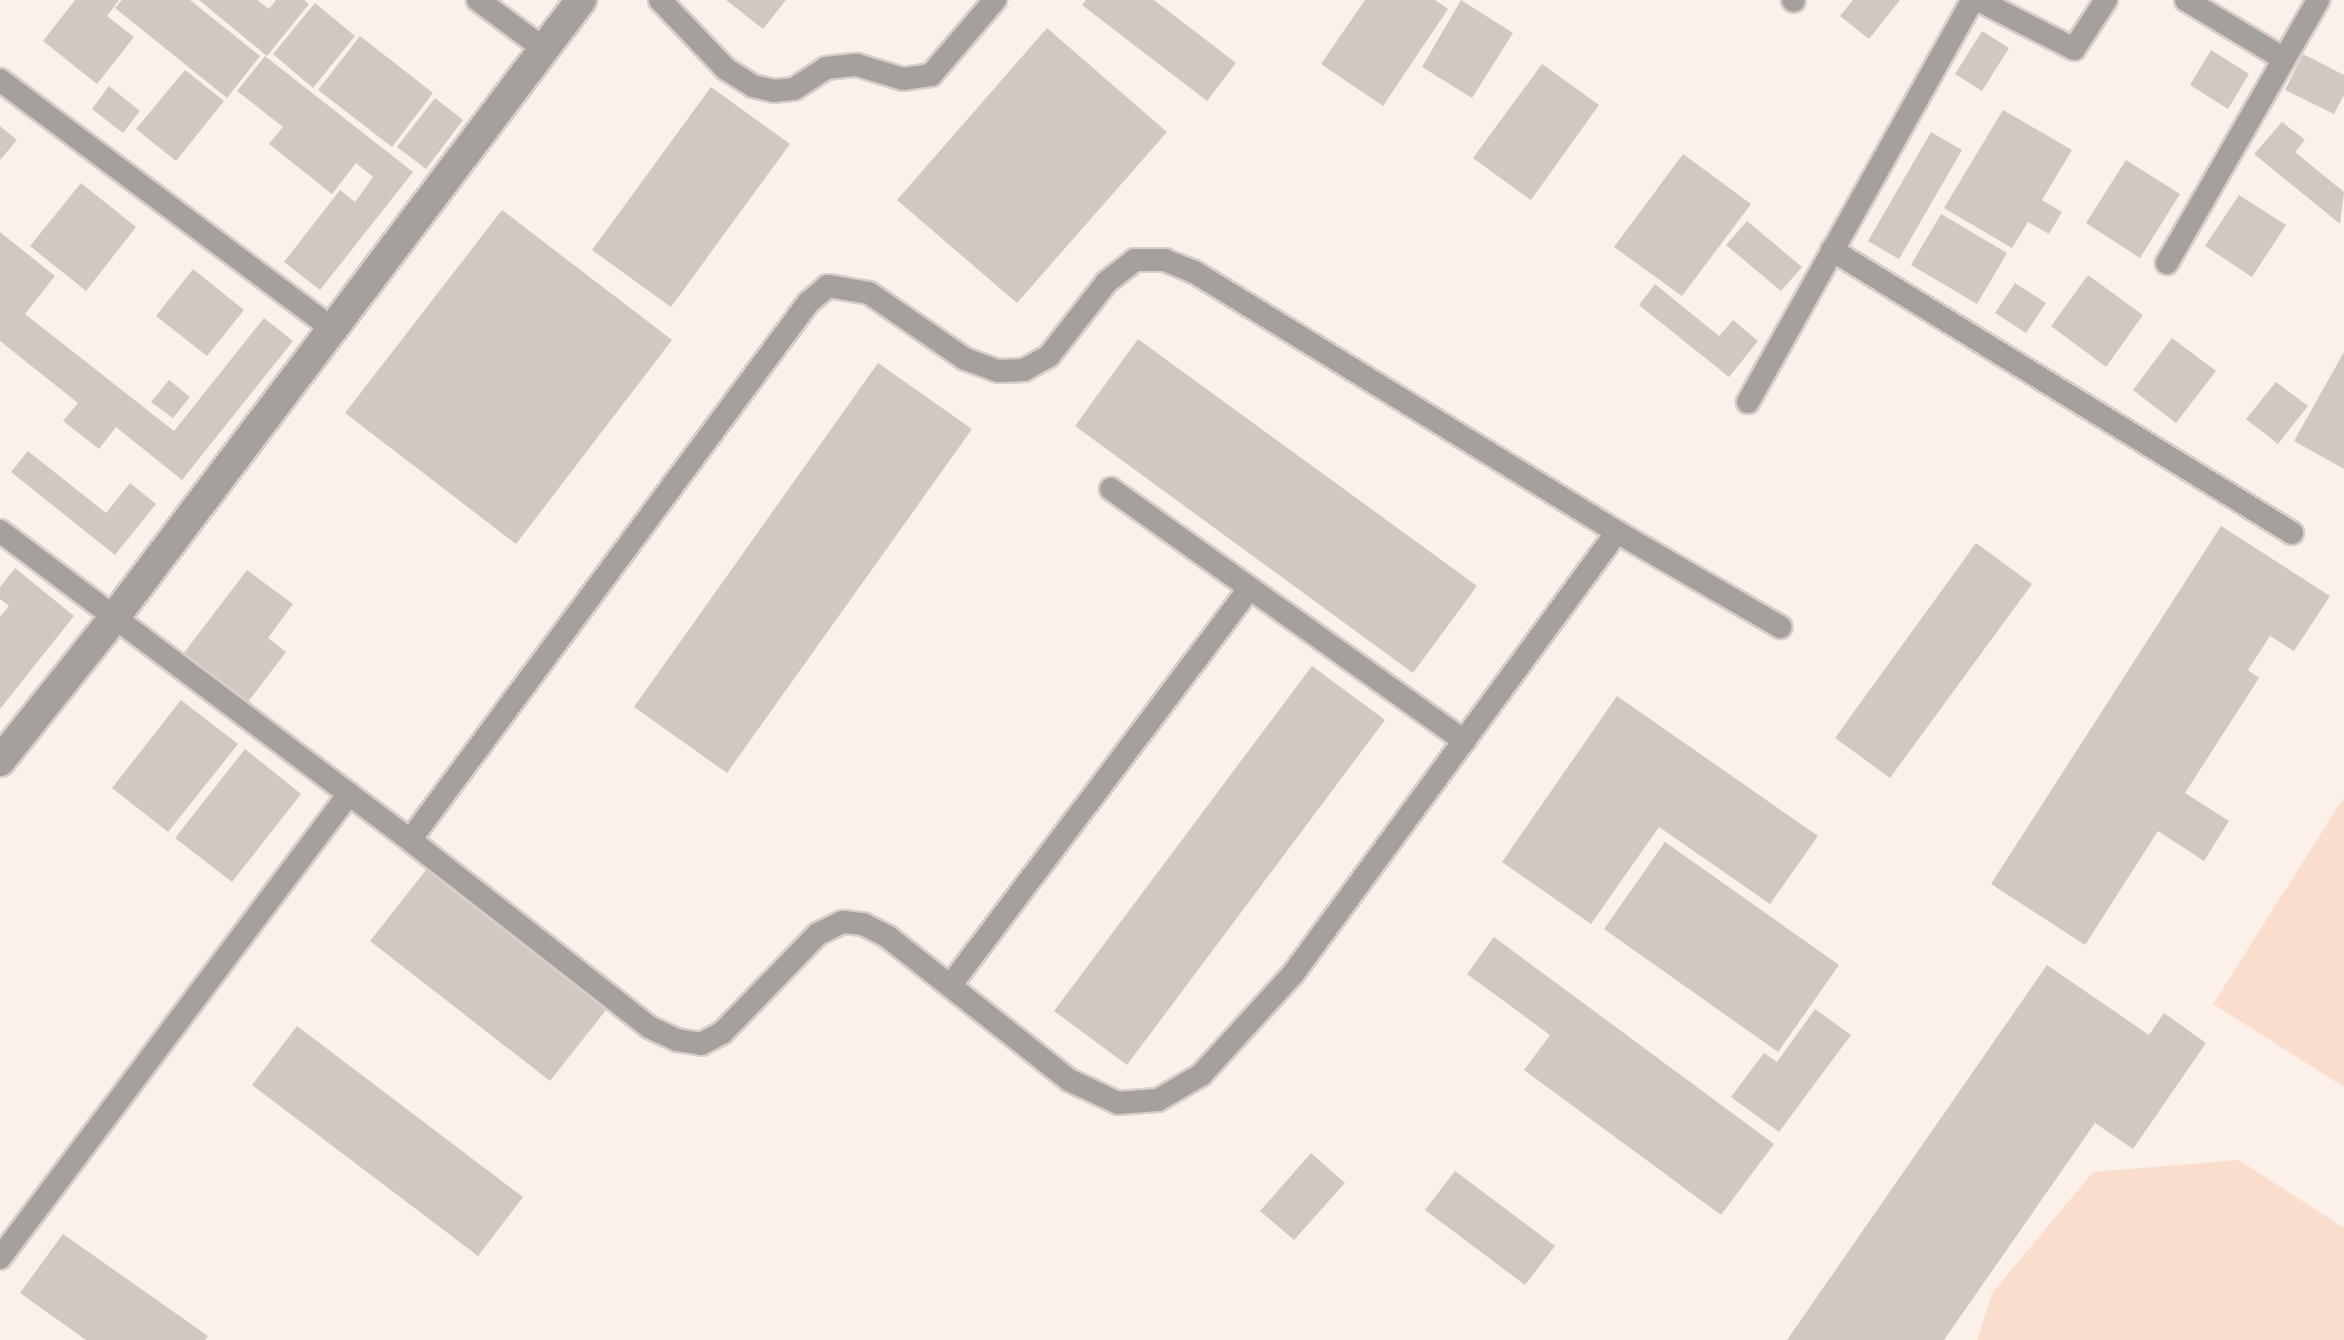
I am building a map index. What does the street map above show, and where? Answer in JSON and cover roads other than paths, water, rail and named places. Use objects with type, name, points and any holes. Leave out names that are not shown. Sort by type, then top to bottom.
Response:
[{"type":"street","points":[[0,761],[114,618],[581,0]]},
{"type":"lane","points":[[478,0],[544,49]]},
{"type":"lane","points":[[660,0],[726,69],[753,86],[774,91],[794,89],[826,68],[857,66],[903,80],[931,75],[995,0]]},
{"type":"lane","points":[[1748,402],[1976,0],[2074,49],[2106,0]]},
{"type":"lane","points":[[2186,0],[2284,59]]},
{"type":"lane","points":[[2168,263],[2318,0]]},
{"type":"lane","points":[[0,80],[332,328]]},
{"type":"lane","points":[[1832,250],[2292,533]]},
{"type":"lane","points":[[410,840],[808,303],[828,286],[870,293],[966,358],[998,371],[1024,370],[1049,356],[1106,283],[1135,260],[1165,260],[1194,272],[1617,532],[1780,627]]},
{"type":"lane","points":[[1111,489],[1464,741]]},
{"type":"lane","points":[[0,531],[650,1026],[676,1040],[701,1044],[722,1033],[818,934],[843,922],[864,924],[888,937],[1069,1080],[1118,1103],[1158,1100],[1201,1075],[1293,974],[1617,532]]},
{"type":"lane","points":[[950,986],[1250,588]]},
{"type":"lane","points":[[0,1258],[349,794]]}]
